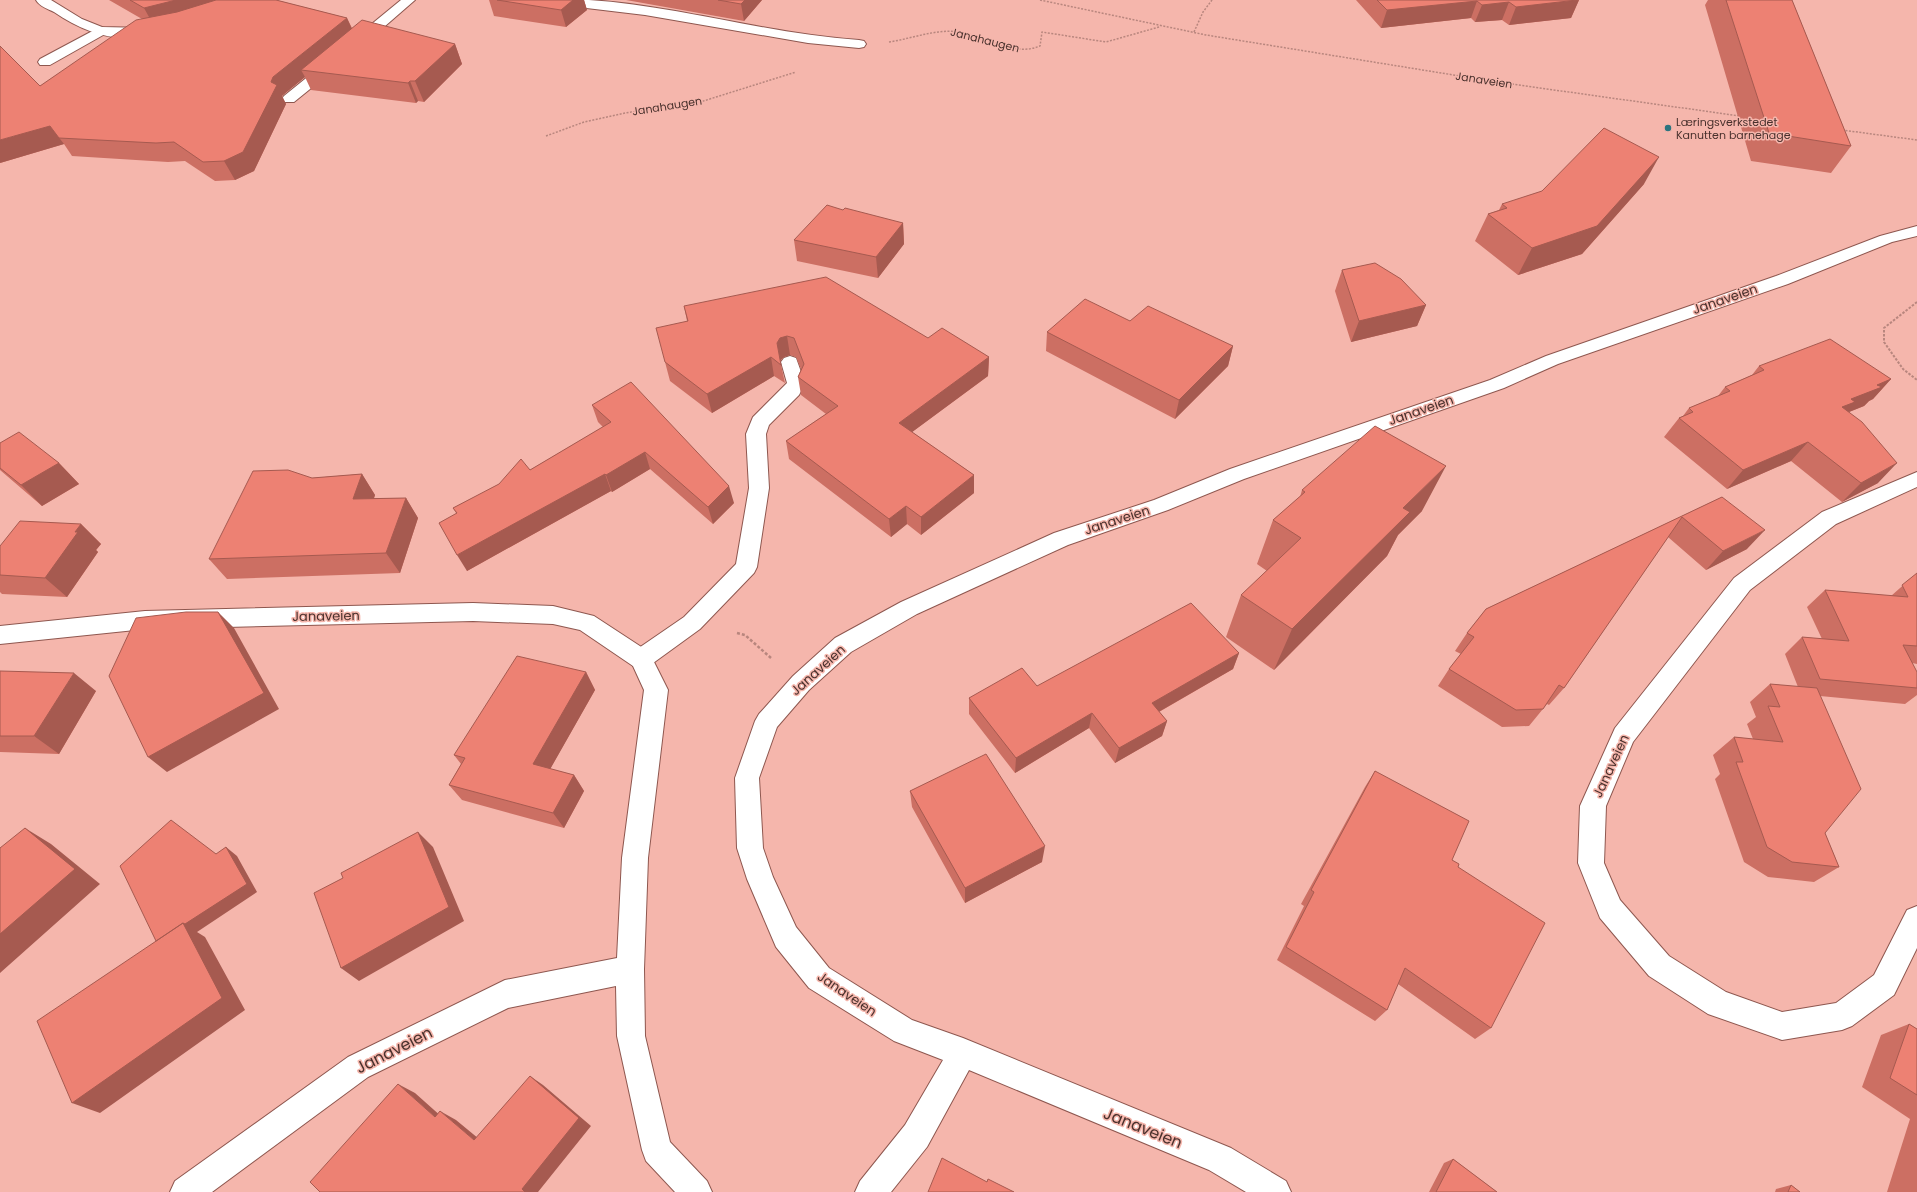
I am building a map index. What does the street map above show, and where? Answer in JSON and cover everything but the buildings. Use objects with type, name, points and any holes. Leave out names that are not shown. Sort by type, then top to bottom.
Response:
[{"type":"street","points":[[42,0],[90,28],[100,31],[129,33],[159,31]]},
{"type":"street","points":[[289,99],[409,0]]},
{"type":"street","points":[[553,0],[657,13],[722,26],[816,40],[859,44]]},
{"type":"street","points":[[45,62],[100,31]]},
{"type":"street","name":"Janaveien","points":[[1275,1192],[1220,1160],[963,1053],[904,1031],[819,978],[786,937],[760,879],[750,848],[747,778],[767,721],[801,683],[843,645],[909,608],[1061,539],[1162,505],[1237,474],[1497,384],[1552,360],[1782,280],[1886,239],[1917,231]]},
{"type":"street","points":[[696,1192],[657,1150],[631,1036],[630,969],[635,858],[656,690],[641,659],[692,623],[746,567],[759,488],[756,434],[760,422],[792,390],[796,383],[790,362]]},
{"type":"street","name":"Janaveien","points":[[1917,479],[1829,518],[1742,584],[1624,735],[1593,806],[1591,863],[1610,909],[1659,966],[1718,1004],[1782,1026],[1842,1016],[1884,985],[1917,919]]},
{"type":"street","name":"Janaveien","points":[[0,635],[145,620],[473,612],[553,614],[586,622],[641,659]]},
{"type":"street","name":"Janaveien","points":[[186,1192],[358,1067],[505,994],[630,969]]},
{"type":"street","points":[[870,1192],[916,1136],[963,1053]]},
{"type":"path","name":"Janahaugen","points":[[1040,0],[1164,27],[1194,32]]},
{"type":"path","points":[[1194,32],[1203,12],[1212,0]]},
{"type":"path","name":"Janahaugen","points":[[859,44],[899,41],[939,30],[960,32],[986,38],[1010,47],[1028,50],[1040,46],[1042,32],[1106,42],[1118,40],[1154,27],[1164,27]]},
{"type":"path","name":"Janaveien","points":[[1194,32],[1497,82],[1746,117]]},
{"type":"path","name":"Janahaugen","points":[[546,136],[564,128],[584,122],[625,113],[697,103],[785,76],[803,68],[812,61],[816,40]]},
{"type":"path","points":[[1839,130],[1917,140]]},
{"type":"path","points":[[1917,302],[1884,328],[1884,342],[1903,369],[1917,380]]},
{"type":"path","points":[[692,623],[745,635],[801,683]]},
{"type":"place","name":"Læringsverkstedet Kanutten barnehage","points":[[1668,128]]}]
